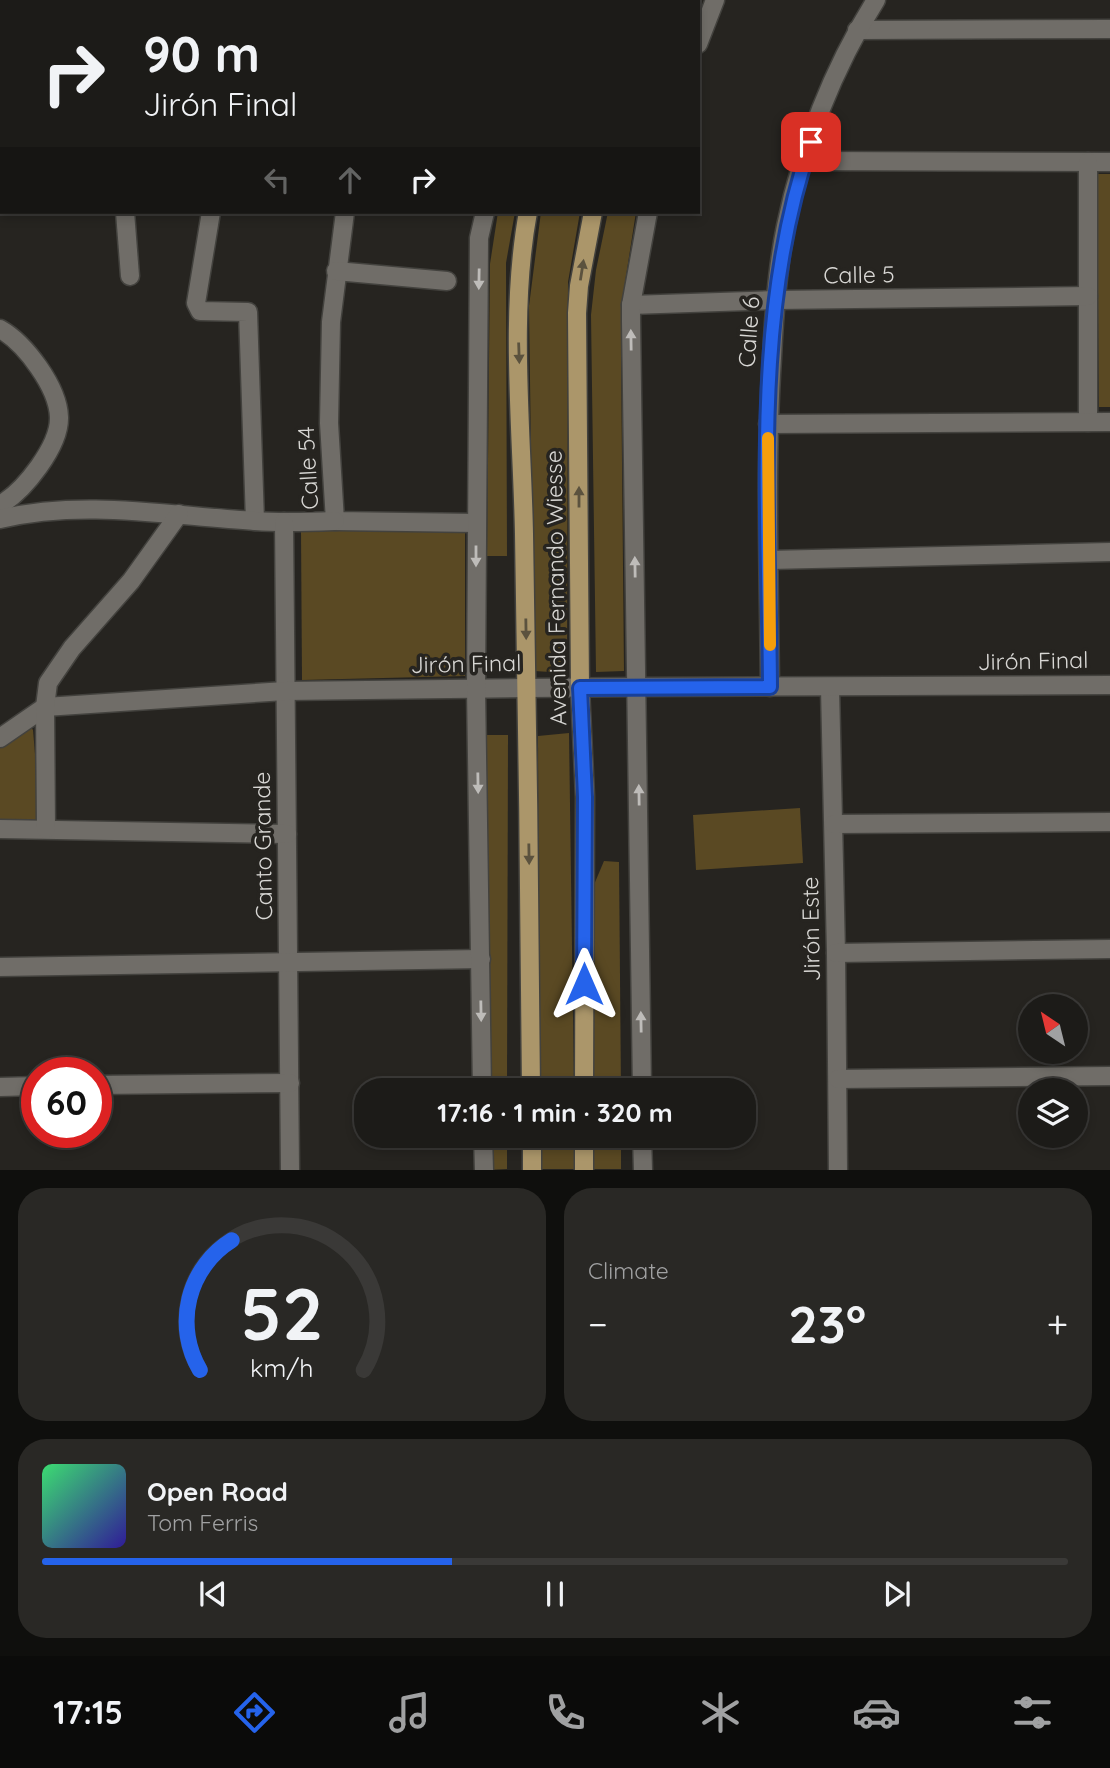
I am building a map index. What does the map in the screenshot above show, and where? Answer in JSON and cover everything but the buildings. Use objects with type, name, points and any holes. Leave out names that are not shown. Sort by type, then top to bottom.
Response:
[{"type":"main road","name":"Avenida Fernando Wiesse","points":[[528,214],[520,257],[518,319],[527,688],[531,1078]]},
{"type":"main road","name":"Avenida Fernando Wiesse","points":[[584,1078],[585,797],[580,688],[577,313],[579,286],[593,214]]},
{"type":"main road","points":[[532,1148],[532,1170]]},
{"type":"main road","points":[[584,1148],[584,1170]]},
{"type":"street","points":[[700,39],[715,0]]},
{"type":"street","name":"Calle 6","points":[[770,687],[768,424],[775,300],[786,225],[824,104],[857,30],[876,0]]},
{"type":"street","points":[[857,30],[1110,29]]},
{"type":"street","points":[[804,161],[1110,162]]},
{"type":"street","points":[[1088,162],[1088,422]]},
{"type":"street","points":[[125,214],[130,276]]},
{"type":"street","points":[[211,214],[197,307],[200,311],[248,312],[255,521]]},
{"type":"street","name":"Calle 54","points":[[345,214],[331,322],[329,423],[335,521],[476,523]]},
{"type":"street","points":[[482,1078],[476,523],[479,238],[485,214]]},
{"type":"street","points":[[642,1078],[631,305],[648,214]]},
{"type":"street","points":[[336,271],[447,281]]},
{"type":"street","name":"Calle 5","points":[[631,305],[775,300],[1088,296]]},
{"type":"street","points":[[0,329],[11,335],[37,365],[55,394],[59,419],[53,444],[32,476],[0,505]]},
{"type":"street","points":[[768,424],[1110,422]]},
{"type":"street","points":[[0,519],[53,511],[142,510],[255,521],[335,521]]},
{"type":"street","points":[[46,829],[45,707],[48,683],[72,648],[131,581],[179,514]]},
{"type":"street","name":"Canto Grande","points":[[284,522],[290,1170]]},
{"type":"street","points":[[769,560],[1110,552]]},
{"type":"street","name":"Jirón Final","points":[[45,707],[285,691],[1110,685]]},
{"type":"street","name":"Jirón Este","points":[[830,688],[838,1170]]},
{"type":"street","points":[[0,738],[45,707]]},
{"type":"street","points":[[834,824],[1110,822]]},
{"type":"street","points":[[0,830],[287,834]]},
{"type":"street","points":[[836,953],[1110,949]]},
{"type":"street","points":[[0,967],[481,959]]},
{"type":"street","points":[[838,1079],[1110,1076]]},
{"type":"street","points":[[112,1086],[290,1083]]},
{"type":"street","points":[[0,1087],[21,1086]]},
{"type":"street","points":[[483,1148],[484,1170]]},
{"type":"street","points":[[642,1148],[643,1170]]},
{"type":"shaded area","points":[[1097,174],[1110,174],[1110,407],[1099,407]]},
{"type":"shaded area","points":[[498,214],[515,214],[506,263],[507,556],[487,556],[490,264]]},
{"type":"shaded area","points":[[541,214],[580,214],[568,282],[567,673],[534,671],[529,306]]},
{"type":"shaded area","points":[[608,214],[636,214],[624,289],[621,357],[624,671],[596,672],[591,315],[596,270]]},
{"type":"shaded area","points":[[465,529],[465,676],[302,680],[301,530]]},
{"type":"shaded area","points":[[30,726],[33,730],[41,826],[0,826],[0,745]]},
{"type":"shaded area","points":[[569,733],[574,1078],[539,1078],[538,736]]},
{"type":"shaded area","points":[[487,735],[508,735],[507,1078],[486,1078]]},
{"type":"shaded area","points":[[800,808],[803,863],[696,870],[693,815]]},
{"type":"shaded area","points":[[604,861],[619,862],[621,1078],[594,1078],[593,887]]},
{"type":"shaded area","points":[[486,1148],[507,1148],[507,1169],[486,1170]]},
{"type":"shaded area","points":[[540,1148],[574,1148],[575,1169],[540,1169]]},
{"type":"shaded area","points":[[594,1148],[621,1148],[621,1169],[594,1169]]},
{"type":"slow traffic","points":[[768,438],[770,645]]},
{"type":"route","points":[[584,984],[585,797],[580,688],[770,687],[768,424],[775,300],[786,225],[811,142]]}]
